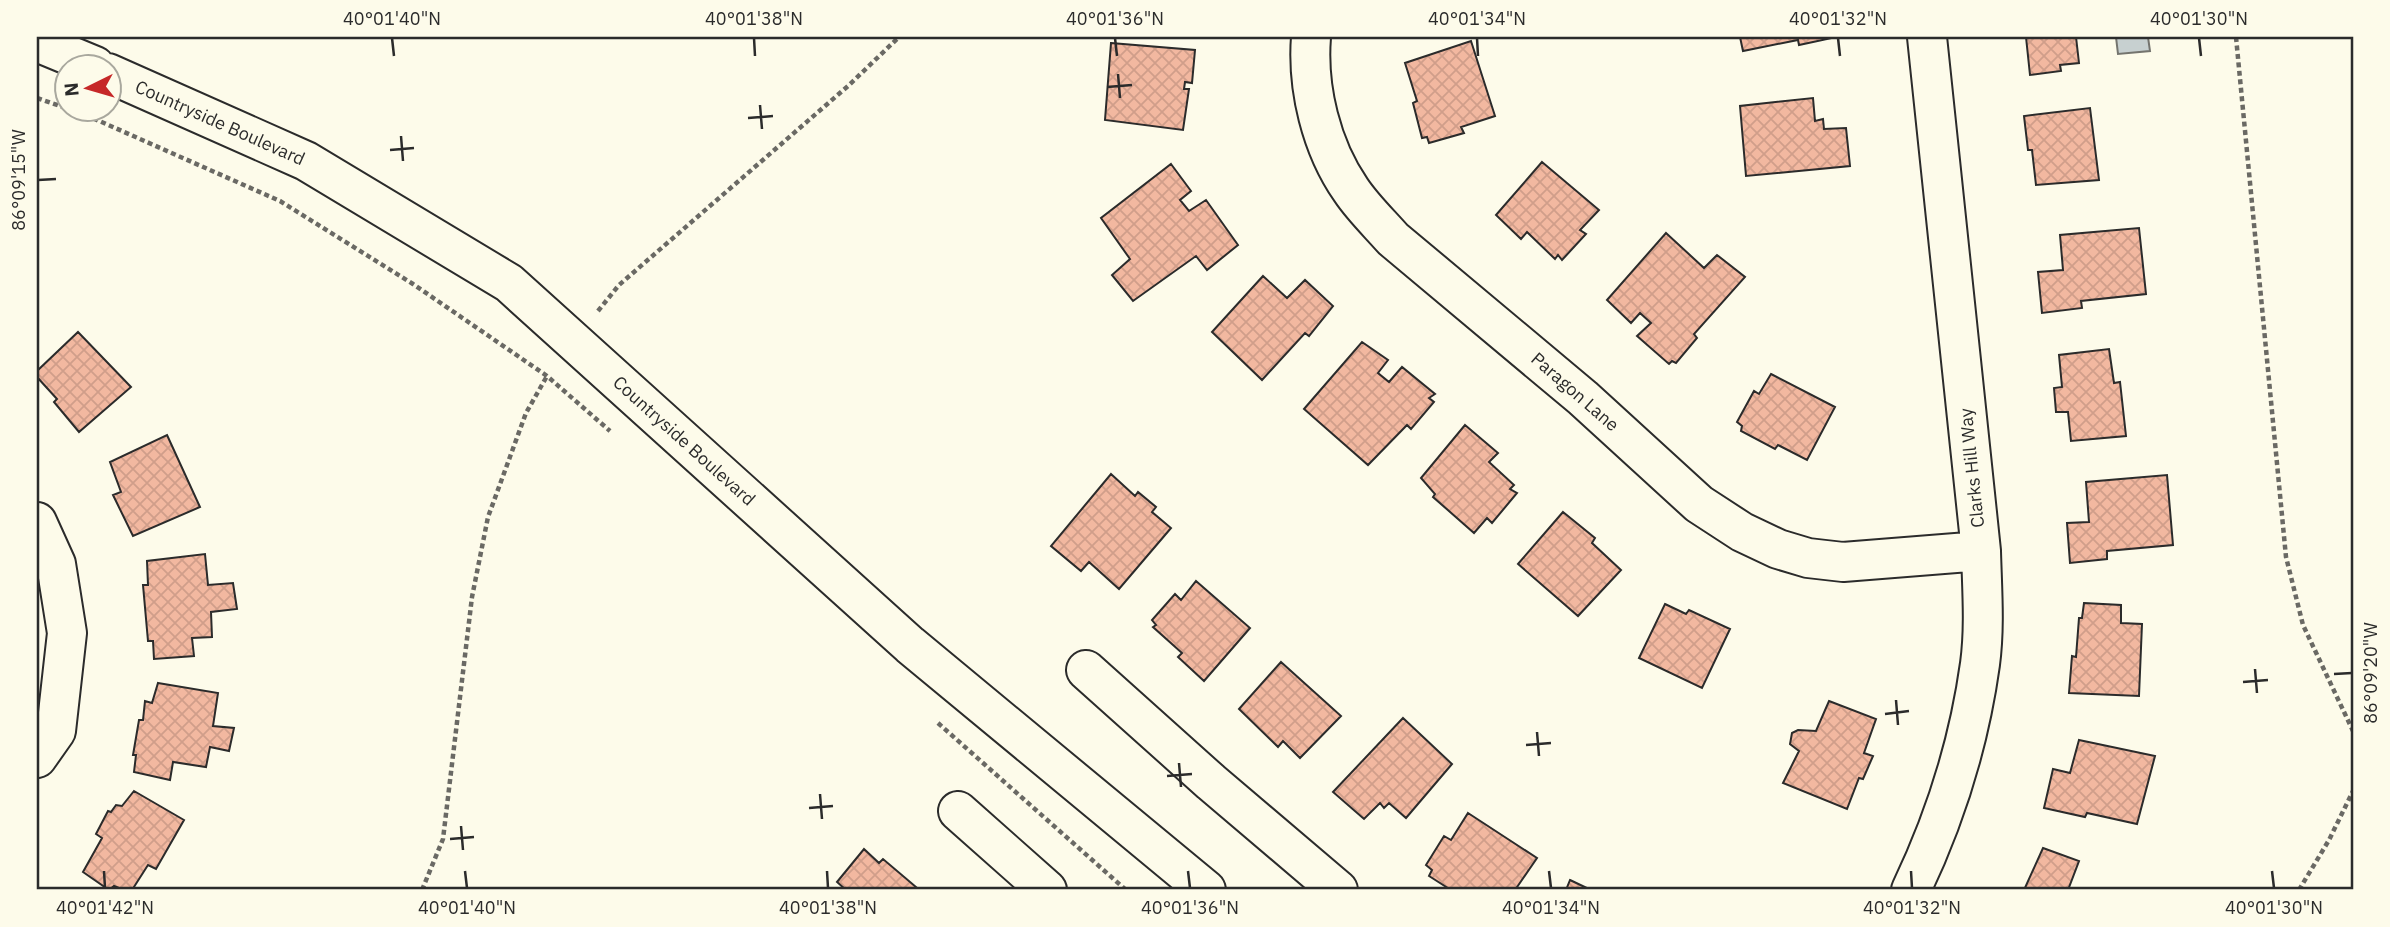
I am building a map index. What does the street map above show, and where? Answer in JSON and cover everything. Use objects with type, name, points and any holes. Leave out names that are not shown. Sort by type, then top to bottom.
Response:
[{"type":"street","name":"Paragon Lane","points":[[1311,37],[1312,80],[1317,112],[1334,160],[1365,209],[1393,239],[1583,398],[1699,503],[1742,532],[1778,549],[1808,558],[1843,562],[1981,551]]},
{"type":"street","name":"Clarks Hill Way","points":[[1911,890],[1950,797],[1965,740],[1980,663],[1983,614],[1981,551],[1927,37]]},
{"type":"street","points":[[37,42],[61,52]]},
{"type":"street","name":"Countryside Boulevard","points":[[122,79],[306,161],[509,282],[910,645],[1206,890]]},
{"type":"street","points":[[37,522],[56,564],[67,633],[56,731],[37,758]]},
{"type":"street","points":[[1086,670],[1211,782],[1338,890]]},
{"type":"street","points":[[958,811],[1047,890]]},
{"type":"path","points":[[422,890],[443,839],[472,597],[488,517],[526,413],[547,376],[619,285],[848,86],[899,37]]},
{"type":"path","points":[[2236,37],[2286,557],[2303,625],[2353,731]]},
{"type":"path","points":[[100,122],[279,201],[413,284],[547,376],[620,440]]},
{"type":"path","points":[[929,716],[1126,890]]},
{"type":"path","points":[[2299,890],[2329,841],[2353,792]]},
{"type":"shaded area","points":[[2116,37],[2148,37],[2150,51],[2118,54]]},
{"type":"building","points":[[1740,37],[1832,38],[1799,45],[1798,40],[1743,51]]},
{"type":"building","points":[[2026,37],[2076,37],[2079,63],[2060,65],[2061,71],[2030,75]]},
{"type":"building","points":[[1471,41],[1495,116],[1461,127],[1464,133],[1429,143],[1427,137],[1422,138],[1413,103],[1417,101],[1405,63]]},
{"type":"building","points":[[1111,43],[1195,50],[1192,83],[1185,82],[1184,89],[1189,89],[1183,130],[1105,120]]},
{"type":"building","points":[[1813,98],[1815,121],[1823,119],[1824,129],[1846,128],[1850,166],[1746,176],[1740,106]]},
{"type":"building","points":[[2090,108],[2099,180],[2036,185],[2024,116]]},
{"type":"building","points":[[1542,162],[1599,210],[1580,230],[1586,234],[1562,260],[1558,255],[1555,259],[1527,232],[1521,239],[1496,215]]},
{"type":"building","points":[[1171,164],[1191,191],[1180,200],[1189,211],[1206,200],[1238,245],[1207,270],[1196,256],[1133,301],[1112,275],[1130,259],[1101,218]]},
{"type":"building","points":[[2139,228],[2146,294],[2081,301],[2082,308],[2042,313],[2038,272],[2063,270],[2060,235]]},
{"type":"building","points":[[1666,233],[1704,268],[1717,255],[1745,277],[1694,334],[1697,338],[1676,363],[1672,361],[1669,364],[1637,336],[1651,323],[1640,313],[1631,323],[1607,300]]},
{"type":"building","points":[[1263,276],[1287,298],[1305,280],[1333,306],[1309,336],[1305,333],[1262,380],[1212,332]]},
{"type":"building","points":[[78,332],[131,387],[79,432],[54,402],[57,399],[37,377],[37,371]]},
{"type":"building","points":[[1362,342],[1388,360],[1378,373],[1389,382],[1402,367],[1435,394],[1429,398],[1434,402],[1411,429],[1407,425],[1368,465],[1304,409]]},
{"type":"building","points":[[2109,349],[2114,383],[2120,382],[2126,436],[2071,441],[2068,412],[2056,412],[2054,388],[2062,387],[2059,355]]},
{"type":"building","points":[[1771,374],[1835,407],[1807,460],[1778,445],[1775,449],[1741,431],[1742,426],[1737,422],[1754,391],[1759,394]]},
{"type":"building","points":[[1465,425],[1498,453],[1489,462],[1514,485],[1510,489],[1517,493],[1492,523],[1487,518],[1474,533],[1433,497],[1435,494],[1421,478]]},
{"type":"building","points":[[167,435],[200,507],[133,536],[113,495],[121,492],[110,462]]},
{"type":"building","points":[[1111,474],[1135,496],[1138,492],[1156,507],[1152,512],[1171,528],[1119,589],[1089,562],[1081,571],[1051,546]]},
{"type":"building","points":[[2167,475],[2173,545],[2107,551],[2107,559],[2070,563],[2067,523],[2089,522],[2086,482]]},
{"type":"building","points":[[1563,512],[1595,538],[1592,543],[1621,570],[1578,616],[1518,564]]},
{"type":"building","points":[[205,554],[208,585],[233,583],[237,609],[211,612],[212,637],[192,638],[194,656],[154,659],[153,641],[148,641],[143,585],[148,585],[147,561]]},
{"type":"building","points":[[1196,581],[1250,628],[1204,681],[1178,657],[1182,653],[1153,627],[1156,625],[1152,620],[1175,594],[1181,600]]},
{"type":"building","points":[[2084,603],[2121,605],[2121,623],[2142,624],[2139,696],[2069,693],[2072,656],[2076,657],[2079,618],[2082,618]]},
{"type":"building","points":[[1665,604],[1686,614],[1689,610],[1730,629],[1702,688],[1639,658]]},
{"type":"building","points":[[1281,662],[1341,716],[1300,758],[1283,741],[1278,747],[1239,709]]},
{"type":"building","points":[[158,683],[218,693],[213,726],[234,728],[229,751],[210,747],[206,767],[173,762],[170,780],[134,772],[136,755],[133,755],[139,720],[143,720],[145,701],[152,703]]},
{"type":"building","points":[[1829,701],[1876,719],[1864,753],[1873,756],[1863,779],[1859,778],[1847,809],[1783,783],[1799,751],[1790,744],[1792,733],[1798,730],[1816,731]]},
{"type":"building","points":[[1403,718],[1452,764],[1406,818],[1389,803],[1384,808],[1380,803],[1364,819],[1333,792]]},
{"type":"building","points":[[2079,740],[2155,756],[2137,824],[2087,813],[2085,817],[2044,808],[2053,769],[2070,773]]},
{"type":"building","points":[[134,791],[184,820],[156,869],[148,865],[132,890],[114,886],[109,890],[83,872],[102,838],[96,834],[108,811],[111,812],[116,805],[122,806]]},
{"type":"building","points":[[1468,813],[1537,858],[1515,890],[1451,890],[1429,876],[1432,870],[1426,865],[1444,836],[1451,840]]},
{"type":"building","points":[[2043,848],[2079,861],[2068,890],[2024,890]]},
{"type":"building","points":[[864,849],[879,863],[883,859],[916,887],[913,890],[846,890],[837,882]]},
{"type":"building","points":[[1570,880],[1591,890],[1566,890]]}]
